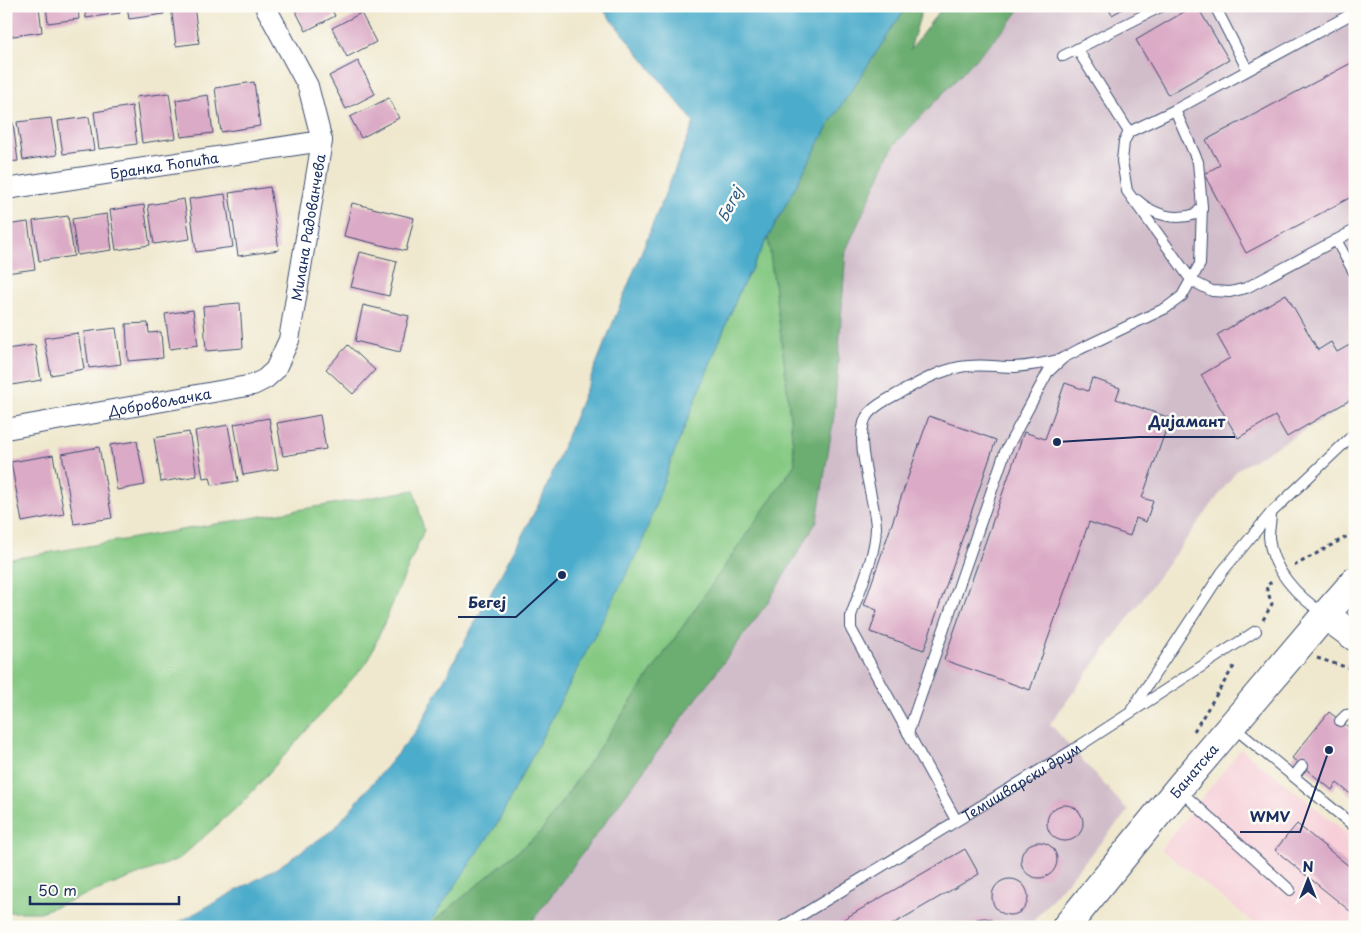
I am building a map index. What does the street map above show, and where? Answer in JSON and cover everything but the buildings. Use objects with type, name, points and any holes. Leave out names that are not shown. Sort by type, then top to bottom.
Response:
[{"type":"main road","points":[[1355,582],[1325,615],[1355,637]]},
{"type":"main road","name":"Банатска","points":[[1066,927],[1231,725],[1325,615]]},
{"type":"street","name":"Милана Радованчева","points":[[266,6],[308,86],[322,141],[289,340]]},
{"type":"street","name":"Бранка Ћопића","points":[[6,189],[322,141]]},
{"type":"street","name":"Добровољачка","points":[[6,429],[253,385],[265,379],[275,370],[289,340]]},
{"type":"lane","points":[[1064,56],[1162,6]]},
{"type":"lane","points":[[1215,6],[1247,70]]},
{"type":"lane","points":[[1355,12],[1175,110],[1129,132],[1124,142],[1122,161],[1126,191],[1192,281],[1212,290],[1230,292],[1246,288],[1355,230]]},
{"type":"lane","points":[[1077,49],[1129,132]]},
{"type":"lane","points":[[956,820],[851,629],[851,616],[875,543],[873,504],[863,462],[864,429],[867,414],[878,405],[937,374],[960,367],[979,364],[1014,367],[1064,358],[1166,308],[1182,296],[1200,264],[1202,207],[1198,162],[1175,110]]},
{"type":"lane","points":[[1126,191],[1143,205],[1160,214],[1186,217],[1196,214],[1202,207]]},
{"type":"lane","points":[[1336,240],[1355,274]]},
{"type":"lane","points":[[908,733],[1005,452],[1048,372],[1064,358]]},
{"type":"lane","points":[[1129,714],[1222,572],[1271,513],[1355,433]]},
{"type":"lane","points":[[1271,513],[1269,537],[1275,561],[1295,589],[1325,615]]},
{"type":"lane","name":"Темишварски друм","points":[[782,927],[1129,714],[1256,630]]},
{"type":"lane","points":[[1340,721],[1346,715],[1355,714]]},
{"type":"lane","points":[[1231,725],[1355,826]]},
{"type":"lane","points":[[1294,776],[1302,766]]},
{"type":"lane","points":[[1178,789],[1290,890]]},
{"type":"path","points":[[1190,736],[1272,604],[1266,587],[1282,572],[1351,536],[1355,532]]},
{"type":"path","points":[[1351,536],[1355,542]]},
{"type":"shaded area","points":[[1022,6],[1355,6],[1355,401],[1238,469],[1050,724],[1128,811],[1028,927],[528,927],[768,602],[817,521],[834,416],[846,250],[893,146],[1008,25]]},
{"type":"shaded area","points":[[1241,749],[1355,839],[1355,927],[1259,927],[1161,849]]},
{"type":"green space","points":[[907,6],[923,6],[910,50],[943,6],[1022,6],[1008,25],[893,146],[846,250],[834,416],[817,521],[768,602],[528,927],[427,927],[541,832],[795,464],[768,238],[829,124]]},
{"type":"green space","points":[[768,238],[795,464],[541,832],[427,927],[497,824],[641,546],[670,463],[740,290]]},
{"type":"green space","points":[[414,490],[424,530],[368,661],[243,802],[179,859],[41,912],[6,912],[6,560]]},
{"type":"water","points":[[600,6],[907,6],[829,124],[740,290],[670,463],[641,546],[497,824],[427,927],[170,927],[274,870],[334,829],[417,730],[542,498],[694,122]]},
{"type":"place","name":"Дијамант","points":[[1057,442]]},
{"type":"place","name":"Бегеј","points":[[562,575]]},
{"type":"place","name":"WMV","points":[[1329,750]]}]
